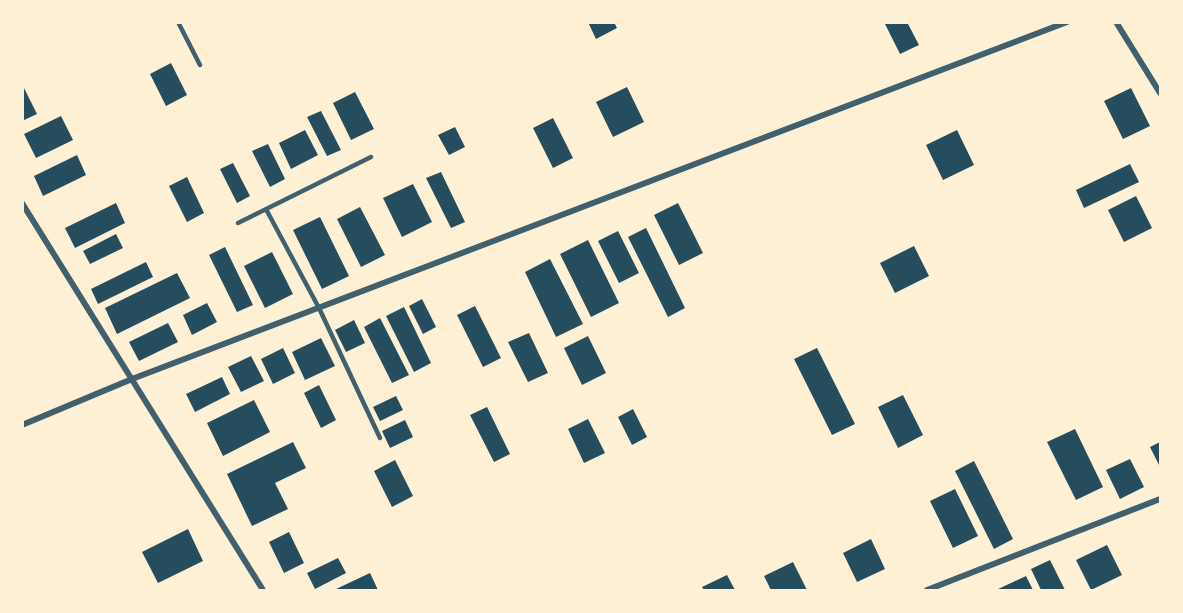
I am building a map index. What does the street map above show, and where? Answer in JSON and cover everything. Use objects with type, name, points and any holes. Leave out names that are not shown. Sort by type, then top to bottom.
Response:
[{"type":"street","points":[[22,425],[132,379],[1067,22]]},
{"type":"street","points":[[1116,22],[1161,93]]},
{"type":"street","points":[[22,203],[263,591]]},
{"type":"street","points":[[927,591],[1160,501]]},
{"type":"lane","points":[[178,22],[200,65]]},
{"type":"lane","points":[[238,223],[371,157]]},
{"type":"lane","points":[[267,210],[319,308],[380,438]]},
{"type":"building","points":[[588,22],[614,22],[617,28],[596,39]]},
{"type":"building","points":[[884,22],[907,22],[919,45],[900,54]]},
{"type":"building","points":[[171,63],[187,95],[166,106],[150,74]]},
{"type":"building","points":[[22,84],[37,114],[22,121]]},
{"type":"building","points":[[627,87],[644,122],[613,137],[596,102]]},
{"type":"building","points":[[1131,88],[1150,126],[1123,139],[1104,101]]},
{"type":"building","points":[[355,92],[374,129],[351,140],[333,103]]},
{"type":"building","points":[[321,111],[341,150],[327,156],[307,117]]},
{"type":"building","points":[[61,116],[73,140],[36,158],[24,134]]},
{"type":"building","points":[[553,118],[573,158],[553,168],[533,128]]},
{"type":"building","points":[[455,127],[465,147],[449,155],[438,135]]},
{"type":"building","points":[[305,130],[318,155],[291,169],[279,143]]},
{"type":"building","points":[[957,130],[974,165],[943,180],[926,145]]},
{"type":"building","points":[[268,144],[285,179],[270,187],[252,151]]},
{"type":"building","points":[[77,155],[86,175],[43,196],[34,176]]},
{"type":"building","points":[[233,163],[250,196],[237,203],[220,169]]},
{"type":"building","points":[[1130,164],[1139,182],[1084,208],[1076,190]]},
{"type":"building","points":[[441,172],[465,222],[451,228],[426,178]]},
{"type":"building","points":[[187,177],[204,213],[187,222],[169,186]]},
{"type":"building","points":[[413,184],[432,222],[402,237],[383,198]]},
{"type":"building","points":[[1136,196],[1152,228],[1124,242],[1108,210]]},
{"type":"building","points":[[116,203],[125,223],[75,248],[65,228]]},
{"type":"building","points":[[678,203],[703,253],[679,265],[654,215]]},
{"type":"building","points":[[360,207],[385,255],[361,267],[337,219]]},
{"type":"building","points":[[320,217],[349,276],[322,289],[293,230]]},
{"type":"building","points":[[646,228],[685,308],[668,317],[628,237]]},
{"type":"building","points":[[618,231],[639,273],[619,283],[598,241]]},
{"type":"building","points":[[116,234],[123,248],[90,264],[83,251]]},
{"type":"building","points":[[588,240],[619,303],[591,317],[560,254]]},
{"type":"building","points":[[914,246],[929,276],[895,293],[880,263]]},
{"type":"building","points":[[225,247],[253,305],[237,312],[209,255]]},
{"type":"building","points":[[272,252],[293,294],[265,308],[244,266]]},
{"type":"building","points":[[550,259],[583,324],[556,337],[525,272]]},
{"type":"building","points":[[146,262],[153,277],[98,304],[91,289]]},
{"type":"building","points":[[177,273],[190,298],[117,334],[105,308]]},
{"type":"building","points":[[422,299],[436,327],[423,334],[409,306]]},
{"type":"building","points":[[207,303],[217,322],[192,335],[183,315]]},
{"type":"building","points":[[475,306],[501,358],[483,367],[457,315]]},
{"type":"building","points":[[404,307],[431,363],[414,372],[386,316]]},
{"type":"building","points":[[380,318],[409,375],[392,383],[364,327]]},
{"type":"building","points":[[354,320],[365,343],[346,352],[335,330]]},
{"type":"building","points":[[168,323],[178,342],[139,361],[129,342]]},
{"type":"building","points":[[529,333],[548,373],[528,382],[508,342]]},
{"type":"building","points":[[588,336],[606,373],[582,385],[564,348]]},
{"type":"building","points":[[321,338],[335,366],[305,380],[292,352]]},
{"type":"building","points":[[283,348],[295,373],[273,384],[261,359]]},
{"type":"building","points":[[817,348],[855,424],[832,435],[794,359]]},
{"type":"building","points":[[251,356],[264,381],[241,392],[228,367]]},
{"type":"building","points":[[222,377],[230,394],[195,412],[186,394]]},
{"type":"building","points":[[319,385],[336,420],[321,428],[304,393]]},
{"type":"building","points":[[903,395],[923,435],[898,448],[878,407]]},
{"type":"building","points":[[396,396],[403,410],[380,421],[373,407]]},
{"type":"building","points":[[254,400],[270,432],[223,456],[207,423]]},
{"type":"building","points":[[487,407],[510,454],[494,462],[470,415]]},
{"type":"building","points":[[633,409],[647,437],[632,445],[618,417]]},
{"type":"building","points":[[588,419],[605,453],[584,463],[568,429]]},
{"type":"building","points":[[405,420],[413,437],[390,448],[382,431]]},
{"type":"building","points":[[1075,429],[1103,487],[1076,500],[1047,442]]},
{"type":"building","points":[[293,442],[306,468],[275,483],[288,509],[252,526],[227,474]]},
{"type":"building","points":[[1160,442],[1160,467],[1150,447]]},
{"type":"building","points":[[1130,459],[1144,487],[1120,499],[1106,470]]},
{"type":"building","points":[[395,460],[413,496],[392,507],[374,471]]},
{"type":"building","points":[[974,461],[1013,539],[994,549],[955,471]]},
{"type":"building","points":[[955,489],[978,536],[953,548],[930,501]]},
{"type":"building","points":[[188,529],[203,561],[158,583],[142,552]]},
{"type":"building","points":[[289,532],[304,563],[284,573],[269,542]]},
{"type":"building","points":[[871,539],[885,569],[857,582],[843,553]]},
{"type":"building","points":[[1107,545],[1122,575],[1091,590],[1076,560]]},
{"type":"building","points":[[338,558],[346,573],[315,589],[307,573]]},
{"type":"building","points":[[1050,560],[1065,590],[1041,590],[1031,569]]},
{"type":"building","points":[[793,562],[807,590],[771,590],[764,576]]},
{"type":"building","points":[[370,573],[378,590],[334,590]]},
{"type":"building","points":[[727,575],[735,590],[704,590],[702,587]]},
{"type":"building","points":[[1026,576],[1033,590],[996,590]]}]
